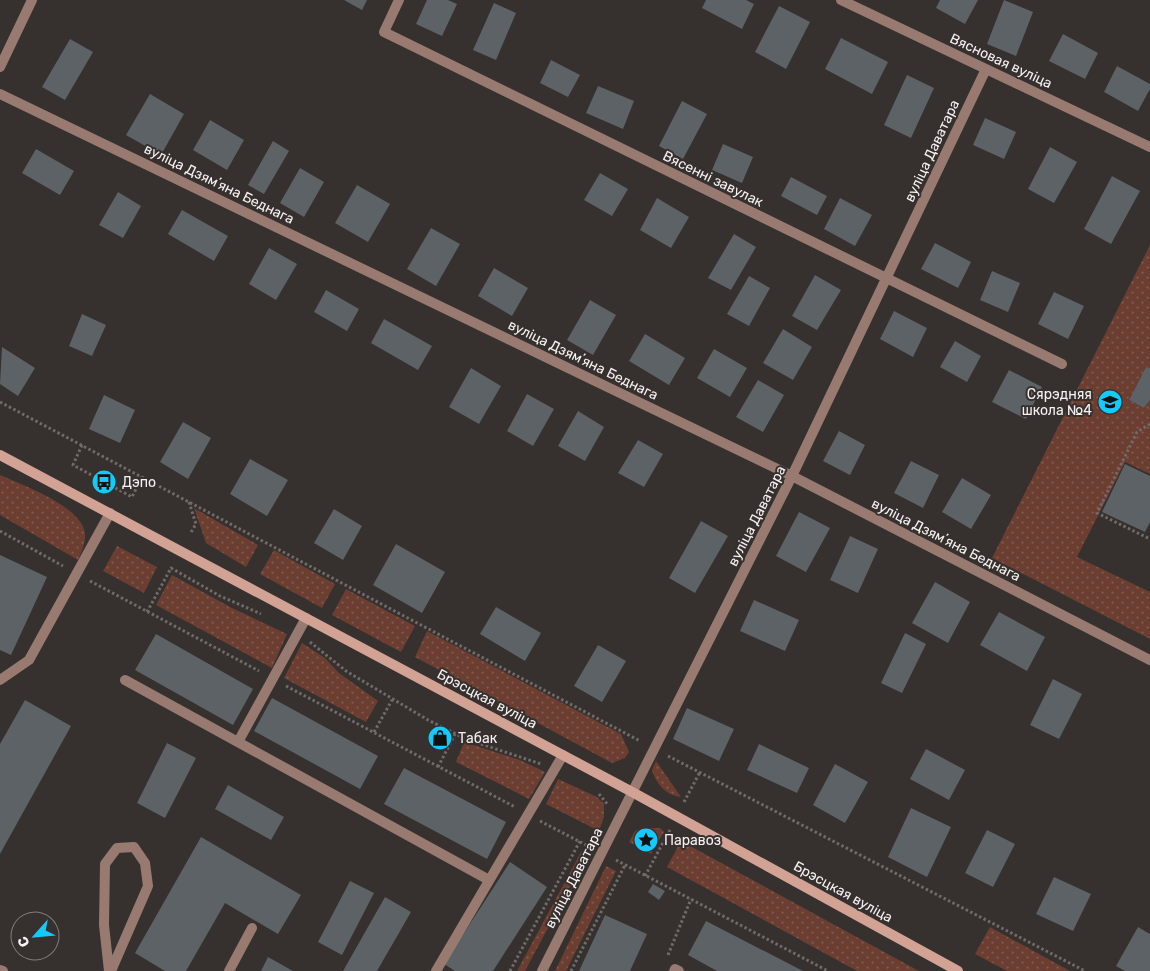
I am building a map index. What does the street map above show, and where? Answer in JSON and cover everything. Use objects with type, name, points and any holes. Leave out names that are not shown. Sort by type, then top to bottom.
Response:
[{"type":"main road","name":"Брэсцкая вуліца","points":[[0,455],[634,793],[958,971]]},
{"type":"street","points":[[0,68],[32,0]]},
{"type":"street","name":"Вясенні завулак","points":[[399,0],[384,32],[886,280],[1062,364]]},
{"type":"street","name":"Вясновая вуліца","points":[[841,0],[1150,147]]},
{"type":"street","name":"вуліца Даватара","points":[[542,971],[634,793],[792,476],[986,69]]},
{"type":"street","name":"вуліца Дзямʼяна Беднага","points":[[0,94],[792,476],[1150,660]]},
{"type":"street","points":[[0,680],[29,660],[110,513]]},
{"type":"street","points":[[238,742],[306,618]]},
{"type":"street","points":[[126,680],[489,880]]},
{"type":"street","points":[[436,971],[563,755]]},
{"type":"street","points":[[134,847],[145,863],[148,886],[110,971],[104,925],[105,864],[117,848],[134,847]]},
{"type":"street","points":[[229,971],[252,928]]},
{"type":"street","points":[[674,971],[675,969],[678,971]]},
{"type":"path","points":[[0,402],[655,750],[1085,971]]},
{"type":"path","points":[[1150,424],[1137,432],[1097,513],[1150,539]]},
{"type":"path","points":[[82,446],[73,465],[132,497],[142,477]]},
{"type":"path","points":[[188,502],[196,524],[190,534]]},
{"type":"path","points":[[0,531],[273,679],[828,971]]},
{"type":"path","points":[[147,612],[171,568],[220,596],[269,618]]},
{"type":"path","points":[[298,634],[323,650],[346,670],[392,700],[456,734],[554,770]]},
{"type":"path","points":[[374,732],[392,700]]},
{"type":"path","points":[[438,766],[456,734]]},
{"type":"path","points":[[592,788],[606,800],[609,807]]},
{"type":"path","points":[[510,971],[580,841]]},
{"type":"path","points":[[571,971],[624,865]]},
{"type":"path","points":[[674,959],[666,955],[691,899]]},
{"type":"shaded area","name":"Сярэдняя школа №4","points":[[1150,245],[1150,368],[1146,367],[1129,400],[1144,408],[1150,400],[1150,474],[1125,462],[1077,557],[1150,592],[1150,639],[992,558]]},
{"type":"shaded area","points":[[0,475],[50,498],[74,515],[82,524],[85,534],[84,544],[78,560],[0,515]]},
{"type":"shaded area","points":[[194,508],[258,545],[246,567],[206,543]]},
{"type":"shaded area","points":[[117,546],[157,567],[144,593],[103,571]]},
{"type":"shaded area","points":[[274,550],[335,584],[322,608],[260,574]]},
{"type":"shaded area","points":[[172,575],[232,608],[287,634],[272,668],[156,605]]},
{"type":"shaded area","points":[[346,589],[415,626],[401,652],[332,615]]},
{"type":"shaded area","points":[[427,631],[621,734],[629,752],[625,758],[612,763],[415,657]]},
{"type":"shaded area","points":[[302,643],[325,658],[339,673],[378,701],[366,722],[284,678]]},
{"type":"shaded area","points":[[464,742],[520,760],[545,772],[529,799],[456,762]]},
{"type":"shaded area","points":[[656,761],[681,797],[670,794],[659,784],[652,770]]},
{"type":"shaded area","points":[[558,779],[597,797],[604,804],[604,817],[599,831],[546,804]]},
{"type":"shaded area","points":[[643,828],[660,828],[664,832],[651,854],[629,842],[635,831]]},
{"type":"shaded area","points":[[681,841],[919,971],[857,971],[667,867]]},
{"type":"shaded area","points":[[581,852],[587,855],[525,971],[517,971]]},
{"type":"shaded area","points":[[606,866],[616,871],[566,971],[555,971]]},
{"type":"shaded area","points":[[990,927],[1070,971],[1007,971],[975,954]]},
{"type":"building","points":[[344,0],[367,0],[362,10]]},
{"type":"building","points":[[427,0],[448,0],[457,4],[442,36],[416,24]]},
{"type":"building","points":[[706,0],[746,0],[754,4],[742,29],[702,8]]},
{"type":"building","points":[[940,0],[978,0],[965,24],[936,8]]},
{"type":"building","points":[[1004,0],[1033,12],[1016,56],[987,44]]},
{"type":"building","points":[[494,3],[516,13],[496,60],[473,50]]},
{"type":"building","points":[[779,6],[810,22],[786,69],[755,52]]},
{"type":"building","points":[[1063,34],[1098,53],[1085,79],[1049,61]]},
{"type":"building","points":[[841,38],[888,62],[872,94],[825,69]]},
{"type":"building","points":[[70,39],[93,52],[65,100],[42,87]]},
{"type":"building","points":[[551,60],[580,75],[568,97],[540,83]]},
{"type":"building","points":[[1117,66],[1150,84],[1150,89],[1138,111],[1104,92]]},
{"type":"building","points":[[907,75],[934,88],[911,138],[884,125]]},
{"type":"building","points":[[598,86],[634,101],[623,129],[586,113]]},
{"type":"building","points":[[150,94],[184,114],[161,155],[126,135]]},
{"type":"building","points":[[682,101],[707,114],[683,159],[659,146]]},
{"type":"building","points":[[985,118],[1016,132],[1004,159],[973,145]]},
{"type":"building","points":[[210,120],[244,140],[227,170],[193,150]]},
{"type":"building","points":[[273,141],[289,151],[264,194],[248,185]]},
{"type":"building","points":[[723,144],[753,157],[742,183],[712,170]]},
{"type":"building","points":[[1050,147],[1077,162],[1054,203],[1028,189]]},
{"type":"building","points":[[36,149],[74,171],[60,195],[22,173]]},
{"type":"building","points":[[300,168],[324,182],[304,217],[280,203]]},
{"type":"building","points":[[600,173],[628,189],[612,216],[584,200]]},
{"type":"building","points":[[1112,176],[1140,191],[1111,244],[1084,229]]},
{"type":"building","points":[[791,177],[827,196],[817,215],[781,196]]},
{"type":"building","points":[[357,185],[390,204],[368,242],[335,223]]},
{"type":"building","points":[[118,192],[141,206],[123,238],[99,225]]},
{"type":"building","points":[[657,198],[689,217],[671,248],[640,230]]},
{"type":"building","points":[[840,198],[872,215],[855,246],[824,229]]},
{"type":"building","points":[[182,210],[228,236],[214,261],[168,234]]},
{"type":"building","points":[[431,228],[460,244],[436,286],[407,269]]},
{"type":"building","points":[[734,234],[756,247],[731,290],[708,278]]},
{"type":"building","points":[[935,243],[971,262],[958,288],[921,269]]},
{"type":"building","points":[[269,248],[297,264],[276,300],[249,284]]},
{"type":"building","points":[[494,268],[528,288],[512,316],[478,296]]},
{"type":"building","points":[[992,271],[1020,283],[1008,312],[980,300]]},
{"type":"building","points":[[815,275],[841,290],[817,330],[792,316]]},
{"type":"building","points":[[749,276],[770,288],[749,326],[727,314]]},
{"type":"building","points":[[326,290],[359,309],[347,331],[314,312]]},
{"type":"building","points":[[1054,292],[1084,306],[1068,339],[1038,324]]},
{"type":"building","points":[[590,300],[616,315],[593,355],[567,340]]},
{"type":"building","points":[[894,311],[927,328],[913,357],[880,339]]},
{"type":"building","points":[[82,314],[106,325],[92,356],[69,346]]},
{"type":"building","points":[[384,319],[432,346],[418,370],[371,343]]},
{"type":"building","points":[[783,329],[812,347],[793,380],[763,363]]},
{"type":"building","points":[[645,334],[685,358],[669,385],[629,361]]},
{"type":"building","points":[[955,341],[981,356],[967,382],[940,367]]},
{"type":"building","points":[[2,347],[35,368],[18,396],[0,384]]},
{"type":"building","points":[[714,349],[747,368],[730,397],[697,378]]},
{"type":"building","points":[[1146,367],[1150,368],[1150,400],[1144,408],[1129,400]]},
{"type":"building","points":[[471,368],[501,386],[479,424],[449,407]]},
{"type":"building","points":[[1009,370],[1042,387],[1026,419],[992,402]]},
{"type":"building","points":[[758,380],[784,395],[763,432],[736,417]]},
{"type":"building","points":[[527,394],[554,409],[533,446],[507,431]]},
{"type":"building","points":[[104,395],[135,410],[120,443],[89,429]]},
{"type":"building","points":[[578,411],[604,427],[585,461],[558,446]]},
{"type":"building","points":[[183,422],[211,438],[188,479],[160,462]]},
{"type":"building","points":[[839,431],[865,445],[850,475],[823,461]]},
{"type":"building","points":[[638,440],[663,454],[644,487],[618,473]]},
{"type":"building","points":[[250,459],[288,480],[267,516],[230,494]]},
{"type":"building","points":[[911,461],[939,475],[923,508],[894,493]]},
{"type":"building","points":[[1125,464],[1150,476],[1150,522],[1145,532],[1102,512]]},
{"type":"building","points":[[962,478],[991,495],[971,529],[942,512]]},
{"type":"building","points":[[334,509],[362,526],[343,560],[314,543]]},
{"type":"building","points":[[799,512],[830,528],[806,572],[776,556]]},
{"type":"building","points":[[701,521],[728,536],[695,593],[669,578]]},
{"type":"building","points":[[850,536],[878,549],[858,593],[830,580]]},
{"type":"building","points":[[396,544],[445,572],[422,613],[373,585]]},
{"type":"building","points":[[0,555],[47,577],[11,655],[0,650]]},
{"type":"building","points":[[935,582],[970,602],[948,643],[912,623]]},
{"type":"building","points":[[754,600],[799,620],[785,651],[740,631]]},
{"type":"building","points":[[496,607],[541,633],[525,661],[480,634]]},
{"type":"building","points":[[999,612],[1045,637],[1027,671],[980,645]]},
{"type":"building","points":[[905,633],[926,644],[902,693],[881,683]]},
{"type":"building","points":[[156,634],[253,689],[233,725],[135,670]]},
{"type":"building","points":[[598,645],[626,661],[602,702],[574,686]]},
{"type":"building","points":[[1053,679],[1082,694],[1059,739],[1030,725]]},
{"type":"building","points":[[272,698],[378,756],[360,789],[254,731]]},
{"type":"building","points":[[25,700],[71,726],[0,854],[0,744]]},
{"type":"building","points":[[687,708],[734,729],[719,761],[673,739]]},
{"type":"building","points":[[167,743],[196,758],[165,818],[137,803]]},
{"type":"building","points":[[759,744],[809,768],[797,793],[747,770]]},
{"type":"building","points":[[926,749],[965,770],[949,800],[910,779]]},
{"type":"building","points":[[835,764],[868,782],[845,823],[813,805]]},
{"type":"building","points":[[404,768],[506,822],[487,859],[384,804]]},
{"type":"building","points":[[228,785],[284,817],[271,840],[215,809]]},
{"type":"building","points":[[911,808],[951,827],[927,877],[888,857]]},
{"type":"building","points":[[987,830],[1015,844],[993,887],[965,873]]},
{"type":"building","points":[[201,837],[301,895],[278,934],[225,903],[186,971],[165,971],[135,953]]},
{"type":"building","points":[[510,862],[547,887],[493,971],[455,971],[444,964]]},
{"type":"building","points":[[1054,877],[1091,894],[1073,931],[1036,914]]},
{"type":"building","points":[[350,881],[374,893],[342,955],[318,942]]},
{"type":"building","points":[[653,884],[665,891],[659,900],[648,892]]},
{"type":"building","points":[[385,897],[411,912],[377,971],[343,971]]},
{"type":"building","points":[[605,915],[647,934],[630,971],[579,971]]},
{"type":"building","points":[[706,921],[803,971],[717,971],[688,955]]},
{"type":"building","points":[[1138,927],[1150,934],[1150,971],[1125,971],[1116,966]]},
{"type":"building","points":[[268,957],[293,971],[261,971]]},
{"type":"place","name":"Сярэдняя школа №4","points":[[1110,402]]},
{"type":"place","name":"Дэпо","points":[[104,482]]},
{"type":"place","name":"Табак","points":[[440,738]]},
{"type":"place","name":"Паравоз","points":[[646,840]]}]
